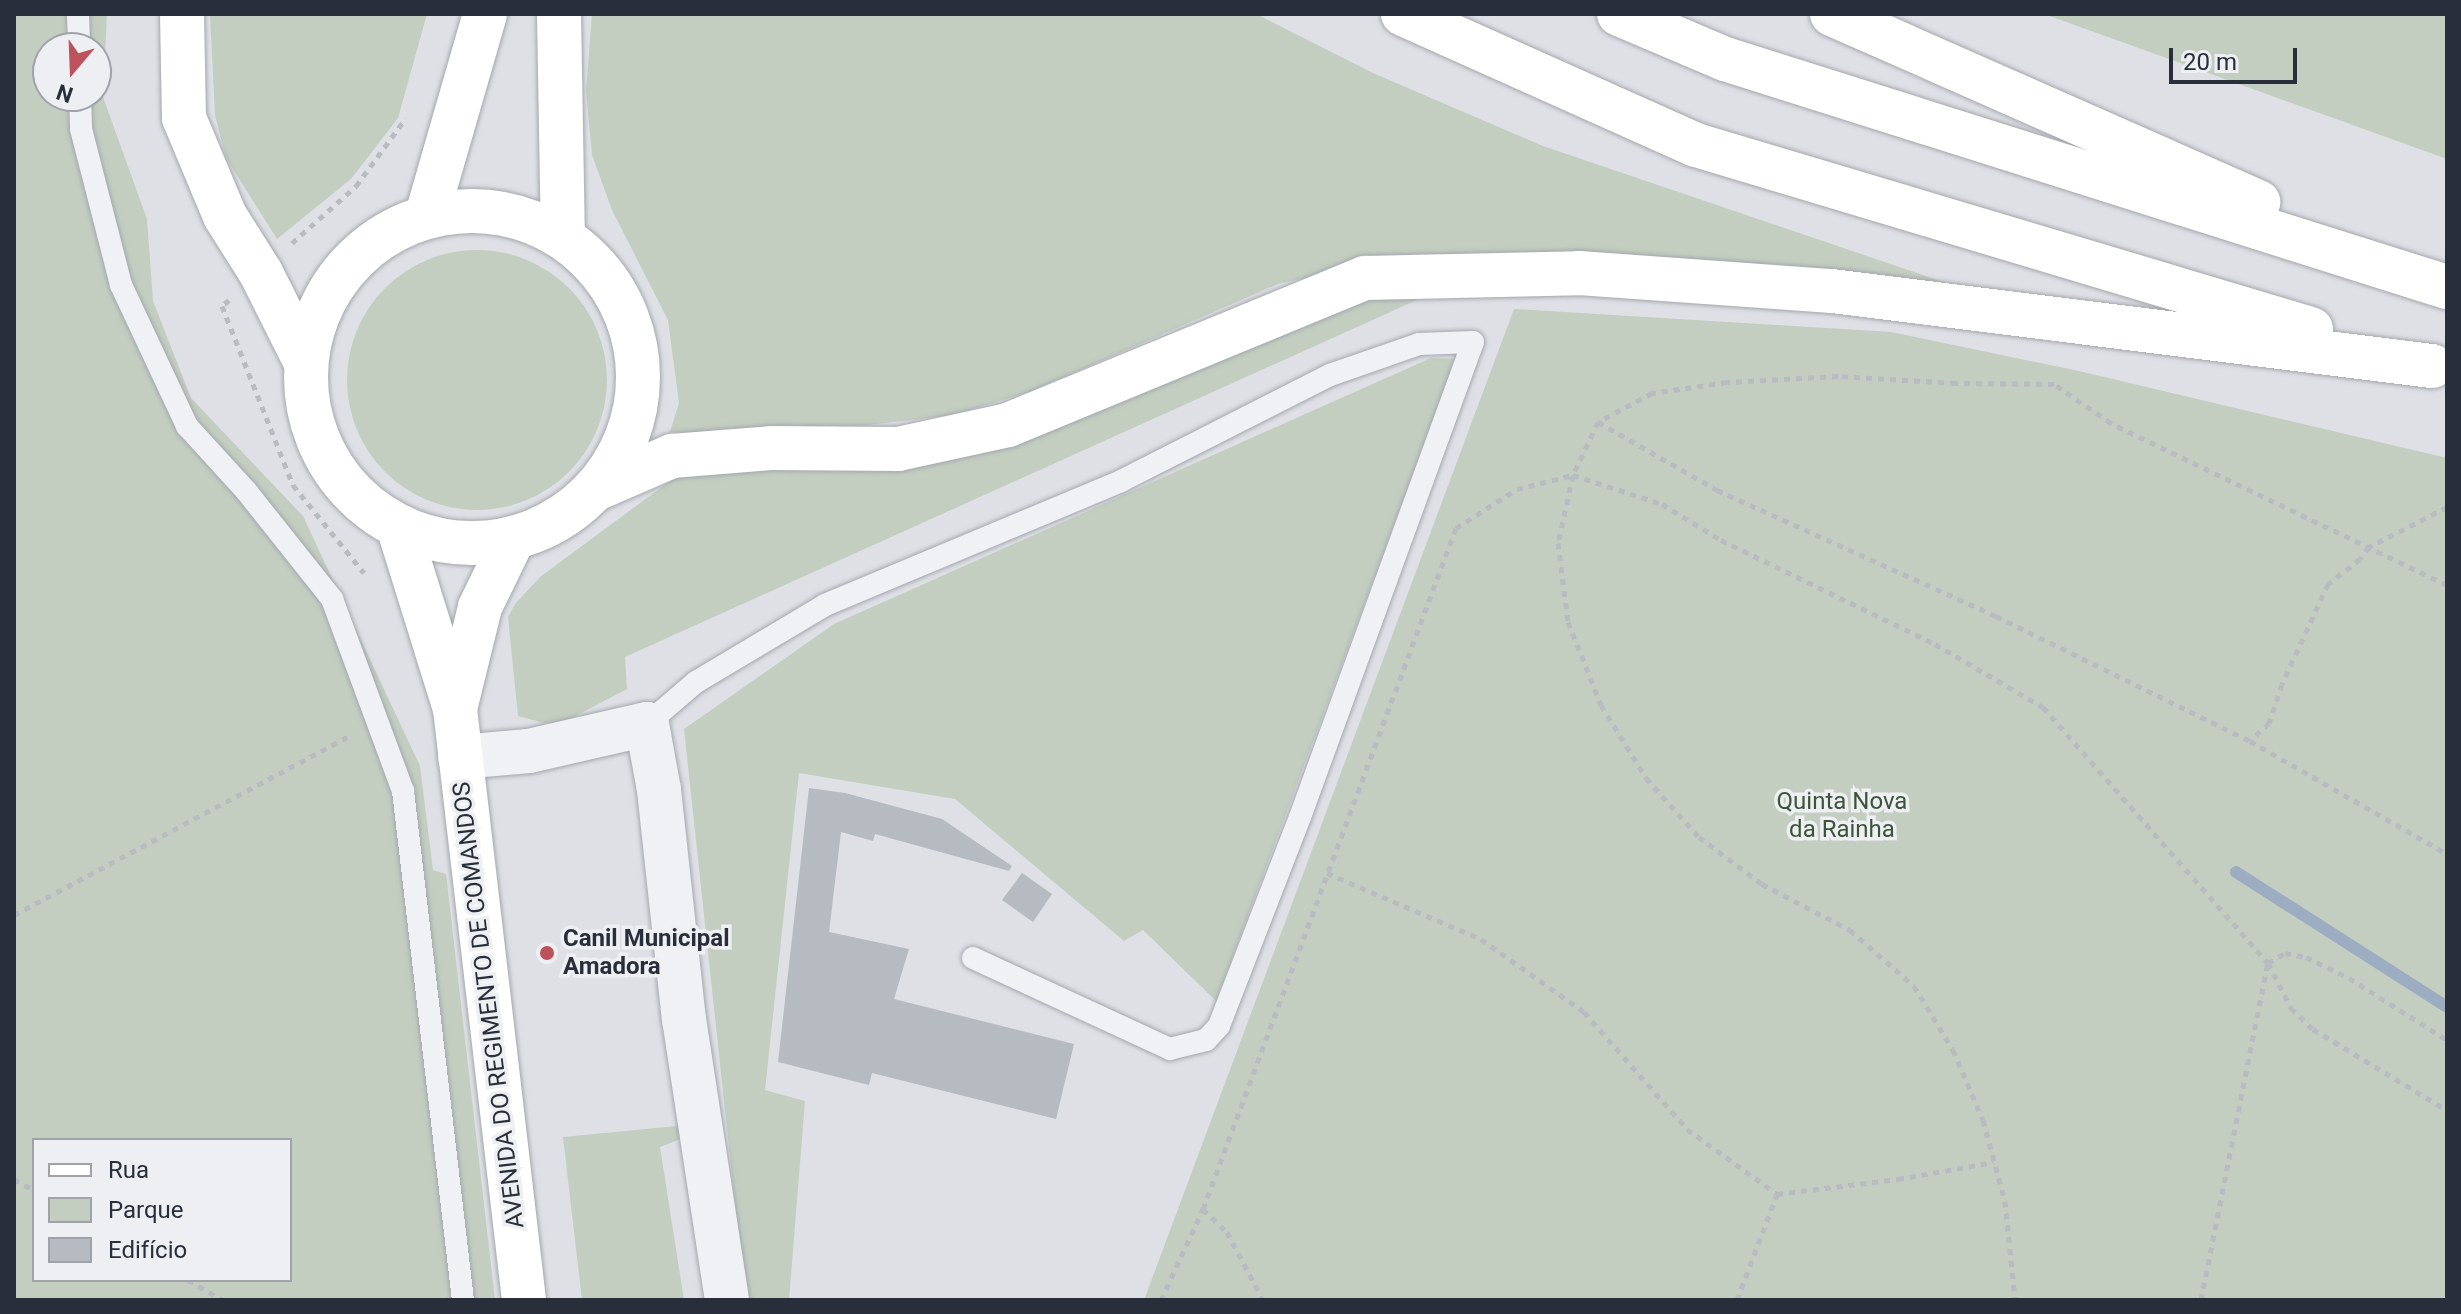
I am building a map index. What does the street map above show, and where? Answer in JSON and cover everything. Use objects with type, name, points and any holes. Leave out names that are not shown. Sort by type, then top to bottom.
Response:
[{"type":"main road","points":[[182,14],[184,118],[225,216],[261,273],[305,361]]},
{"type":"main road","points":[[427,215],[485,14]]},
{"type":"main road","points":[[559,14],[563,236]]},
{"type":"main road","points":[[1403,14],[1696,145],[2440,368]]},
{"type":"main road","points":[[1619,14],[1725,59],[2447,286]]},
{"type":"main road","points":[[1832,14],[2447,286]]},
{"type":"main road","points":[[598,488],[624,447],[638,401],[638,354],[625,308],[599,267],[563,236],[520,216],[473,209],[427,215],[367,245],[324,297],[305,361],[306,401],[317,439],[337,475],[364,504],[398,526],[454,543],[513,539],[560,519],[598,488],[672,456],[771,448],[898,449],[1008,425],[1365,278],[1579,273],[1832,291],[2440,368]]},
{"type":"main road","name":"AVENIDA DO REGIMENTO DE COMANDOS","points":[[398,526],[455,709],[524,1300]]},
{"type":"main road","name":"AVENIDA DO REGIMENTO DE COMANDOS","points":[[455,709],[480,607],[513,539]]},
{"type":"street","points":[[460,757],[529,751],[647,724],[659,790],[684,1019],[727,1300]]},
{"type":"lane","points":[[80,112],[81,129],[121,285],[187,426],[247,492],[332,599],[403,791],[463,1300]]},
{"type":"lane","points":[[647,724],[696,682],[825,605],[1121,481],[1330,375],[1419,344],[1473,342],[1300,817],[1219,1026],[1206,1040],[1170,1049],[973,958]]},
{"type":"path","points":[[2015,1300],[2005,1201],[1983,1120],[1953,1050],[1914,986],[1850,930],[1762,884],[1699,837],[1646,778],[1608,717],[1568,622],[1558,543],[1573,475],[1598,422],[1652,393],[1727,382],[1838,376],[1956,383],[2054,384],[2111,423],[2447,585]]},
{"type":"path","points":[[1598,422],[1717,490],[1968,603],[2250,741],[2447,854]]},
{"type":"path","points":[[1161,1300],[1203,1209],[1456,528],[1517,489],[1573,475],[1662,504],[1721,540],[1935,644],[2043,707],[2268,963],[2291,1008],[2313,1029],[2447,1110]]},
{"type":"path","points":[[2250,741],[2269,723],[2282,684],[2328,584],[2360,559],[2369,547],[2447,507]]},
{"type":"path","points":[[14,915],[378,721]]},
{"type":"path","points":[[1327,873],[1481,939],[1584,1012],[1687,1129],[1777,1194],[1898,1179],[1994,1162]]},
{"type":"path","points":[[2201,1300],[2268,963],[2285,953],[2306,957],[2349,978],[2447,1040]]},
{"type":"path","points":[[14,1179],[32,1189]]},
{"type":"path","points":[[1737,1300],[1777,1194]]},
{"type":"path","points":[[1203,1209],[1227,1232],[1263,1300]]},
{"type":"path","points":[[191,1282],[222,1300]]},
{"type":"green space","points":[[14,14],[107,14],[106,32],[32,32],[32,112],[108,112],[147,219],[153,301],[191,398],[303,516],[420,766],[433,870],[446,874],[495,1300],[14,1300]]},
{"type":"green space","points":[[210,14],[427,14],[398,118],[351,179],[277,239],[226,158],[215,115]]},
{"type":"green space","points":[[592,14],[1256,14],[1373,73],[1543,146],[1973,292],[1598,256],[1411,254],[1278,284],[1032,391],[953,415],[851,427],[728,434],[670,432],[679,403],[668,320],[612,210],[592,155],[586,91]]},
{"type":"green space","points":[[2044,14],[2447,14],[2447,159]]},
{"type":"green space","points":[[477,250],[527,260],[569,288],[597,330],[607,380],[597,430],[569,472],[527,500],[477,510],[427,500],[385,472],[357,430],[347,380],[357,330],[385,288],[427,260]]},
{"type":"green space","points":[[1396,290],[1417,300],[625,657],[627,689],[566,721],[544,723],[518,716],[508,617],[515,604],[540,577],[678,475],[723,469],[903,466]]},
{"type":"green space","name":"Quinta Nova da Rainha","points":[[1514,309],[1891,332],[2079,371],[2447,458],[2447,1300],[1144,1300]]},
{"type":"green space","points":[[1431,358],[1456,359],[1216,1001],[1143,930],[1124,941],[955,799],[799,773],[765,1090],[805,1101],[789,1300],[749,1300],[741,1259],[684,729],[834,624]]},
{"type":"green space","points":[[687,1125],[689,1136],[660,1147],[684,1300],[582,1300],[563,1137]]},
{"type":"building","points":[[809,788],[845,793],[942,819],[1012,866],[1009,871],[875,834],[873,841],[841,832],[829,932],[909,949],[894,999],[1074,1044],[1056,1119],[872,1073],[869,1085],[778,1062]]},
{"type":"building","points":[[1022,873],[1052,894],[1033,922],[1002,900]]},
{"type":"waterway","points":[[2236,872],[2447,1007]]},
{"type":"place","name":"Canil Municipal Amadora","points":[[547,953]]}]
